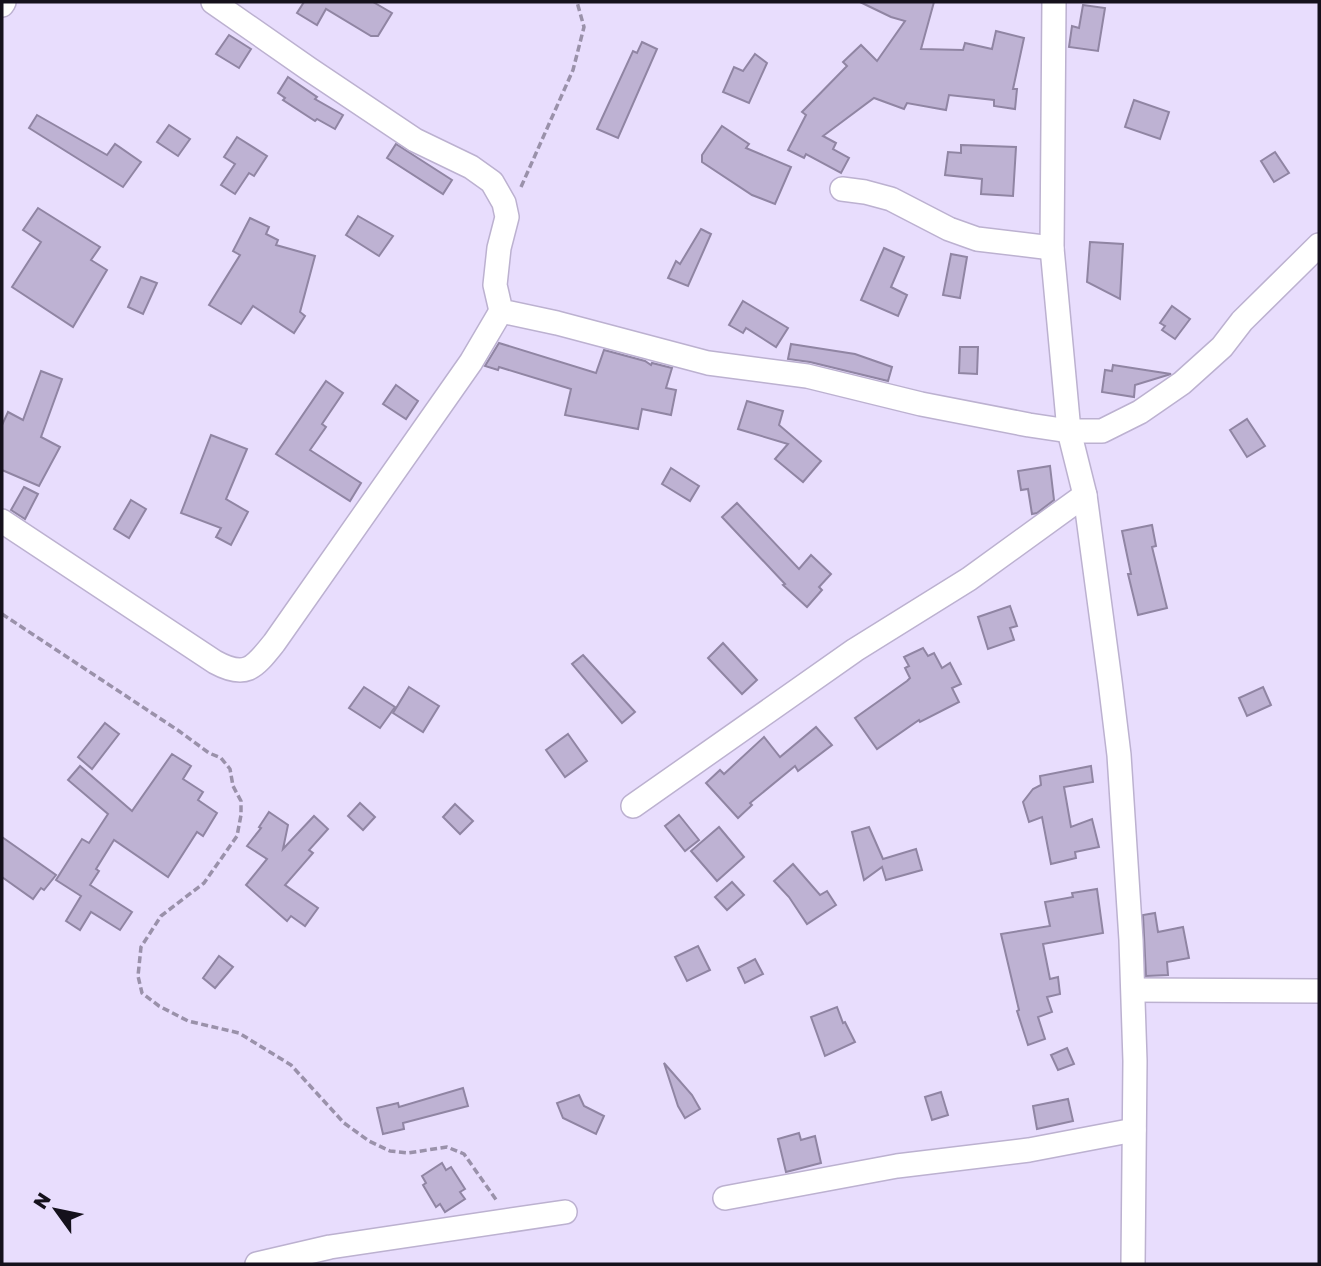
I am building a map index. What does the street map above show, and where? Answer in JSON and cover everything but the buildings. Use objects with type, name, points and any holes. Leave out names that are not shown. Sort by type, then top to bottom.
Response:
[{"type":"street","points":[[2,521],[215,662],[233,671],[246,670],[274,643],[471,362],[501,311],[496,276],[499,248],[507,217],[499,192],[492,182],[482,173],[415,140],[213,2]]},
{"type":"street","points":[[1054,2],[1052,248],[1069,431],[1085,495],[1119,755],[1134,990],[1133,1264]]},
{"type":"street","points":[[842,189],[865,191],[891,199],[949,229],[977,239],[1052,248]]},
{"type":"street","points":[[501,311],[708,363],[807,376],[933,407],[1069,431],[1102,431],[1182,383],[1222,347],[1242,321],[1319,245]]},
{"type":"street","points":[[632,806],[855,650],[969,579],[1085,495]]},
{"type":"street","points":[[1134,990],[1319,991]]},
{"type":"street","points":[[725,1198],[897,1166],[1029,1150],[1134,1130]]},
{"type":"street","points":[[257,1264],[330,1247],[565,1212]]},
{"type":"path","points":[[507,217],[573,70],[584,27],[577,2]]},
{"type":"path","points":[[2,614],[220,758],[230,769],[233,786],[241,801],[237,836],[204,883],[161,916],[142,947],[138,976],[142,993],[159,1006],[188,1021],[239,1033],[281,1059],[291,1066],[344,1123],[390,1152],[408,1153],[447,1147],[464,1154],[511,1221]]}]
